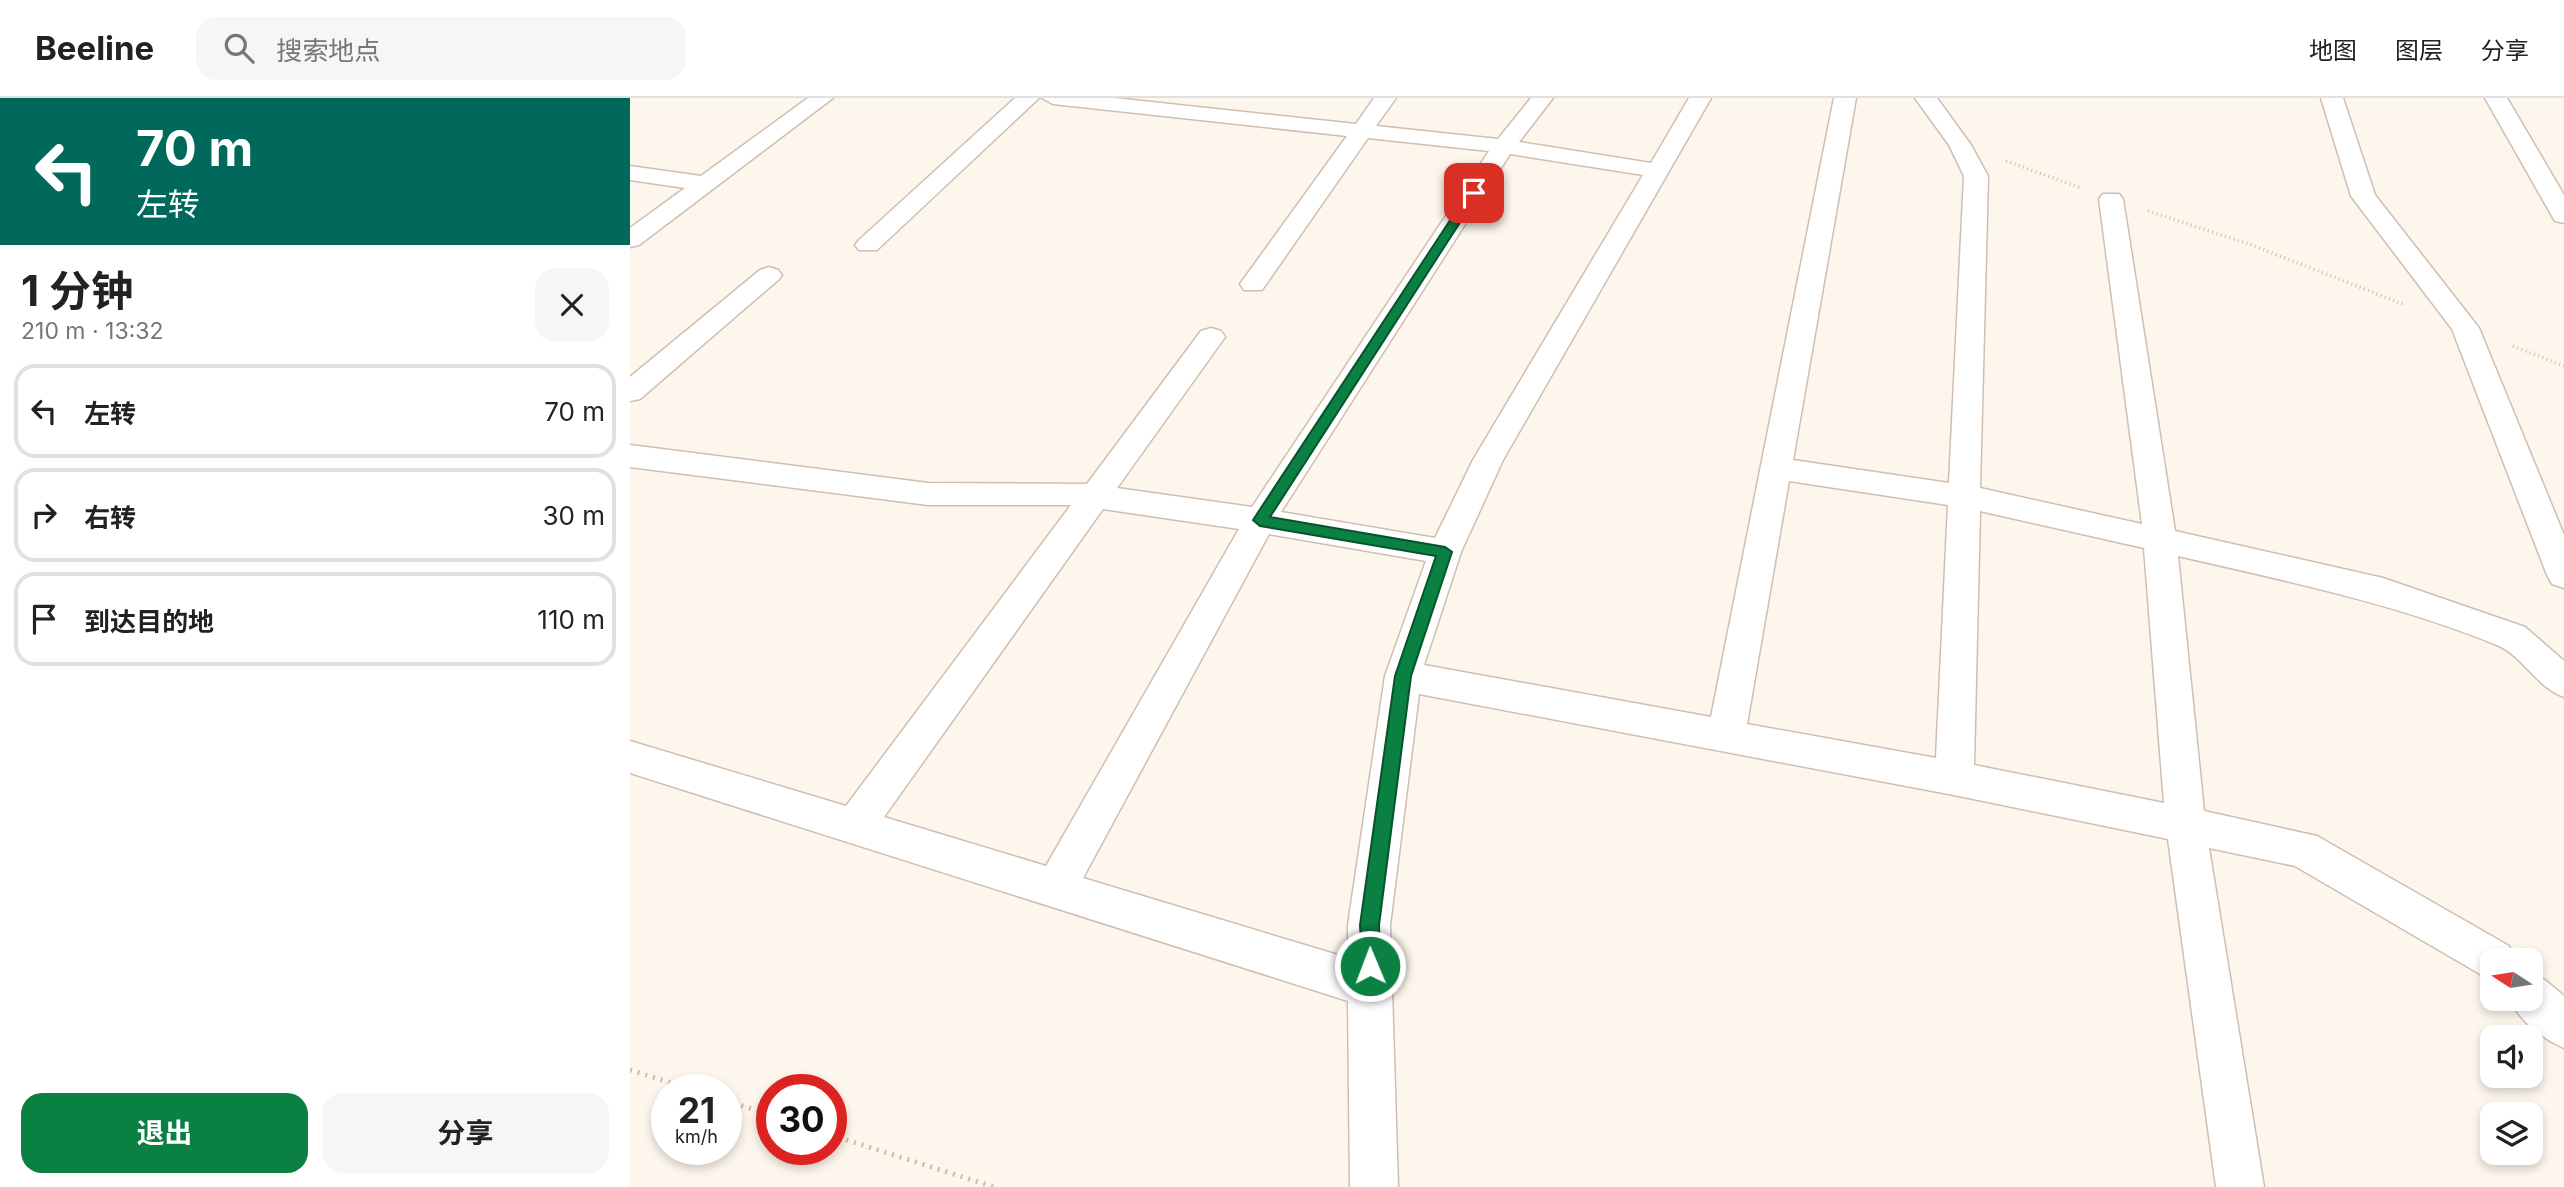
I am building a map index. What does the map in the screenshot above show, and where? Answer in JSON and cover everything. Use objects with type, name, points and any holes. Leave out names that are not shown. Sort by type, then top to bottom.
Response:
[{"type":"street","points":[[630,240],[822,98]]},
{"type":"street","points":[[868,245],[1028,98]]},
{"type":"street","points":[[1052,98],[1504,146],[1659,171]]},
{"type":"street","points":[[1255,120],[1273,98]]},
{"type":"street","points":[[1254,284],[1385,98]]},
{"type":"street","points":[[1055,889],[1260,520],[1504,146],[1542,98]]},
{"type":"street","points":[[1374,1187],[1369,925],[1403,676],[1445,552],[1488,460],[1700,98]]},
{"type":"street","points":[[1726,736],[1845,98]]},
{"type":"street","points":[[1926,98],[1961,145],[1976,176],[1954,778]]},
{"type":"street","points":[[2332,98],[2363,196],[2465,328],[2564,575]]},
{"type":"street","points":[[2496,98],[2564,216]]},
{"type":"street","points":[[630,173],[705,184]]},
{"type":"street","points":[[2111,199],[2160,540],[2186,825],[2240,1187]]},
{"type":"street","points":[[630,392],[769,275]]},
{"type":"street","points":[[854,827],[1211,337]]},
{"type":"street","points":[[630,456],[928,494],[1097,496],[1260,520],[1445,552]]},
{"type":"street","points":[[1776,468],[1964,496],[2371,587],[2513,637],[2564,682]]},
{"type":"street","points":[[1403,676],[1954,778],[2303,849],[2480,953]]},
{"type":"street","points":[[630,757],[1370,986]]},
{"type":"street","points":[[2543,1007],[2564,1026]]},
{"type":"path","points":[[1961,145],[2111,199],[2249,244],[2564,366]]},
{"type":"path","points":[[630,1070],[651,1077]]},
{"type":"path","points":[[847,1140],[993,1187]]},
{"type":"route","points":[[1370,966],[1369,925],[1403,676],[1445,552],[1260,520],[1474,193]]}]
